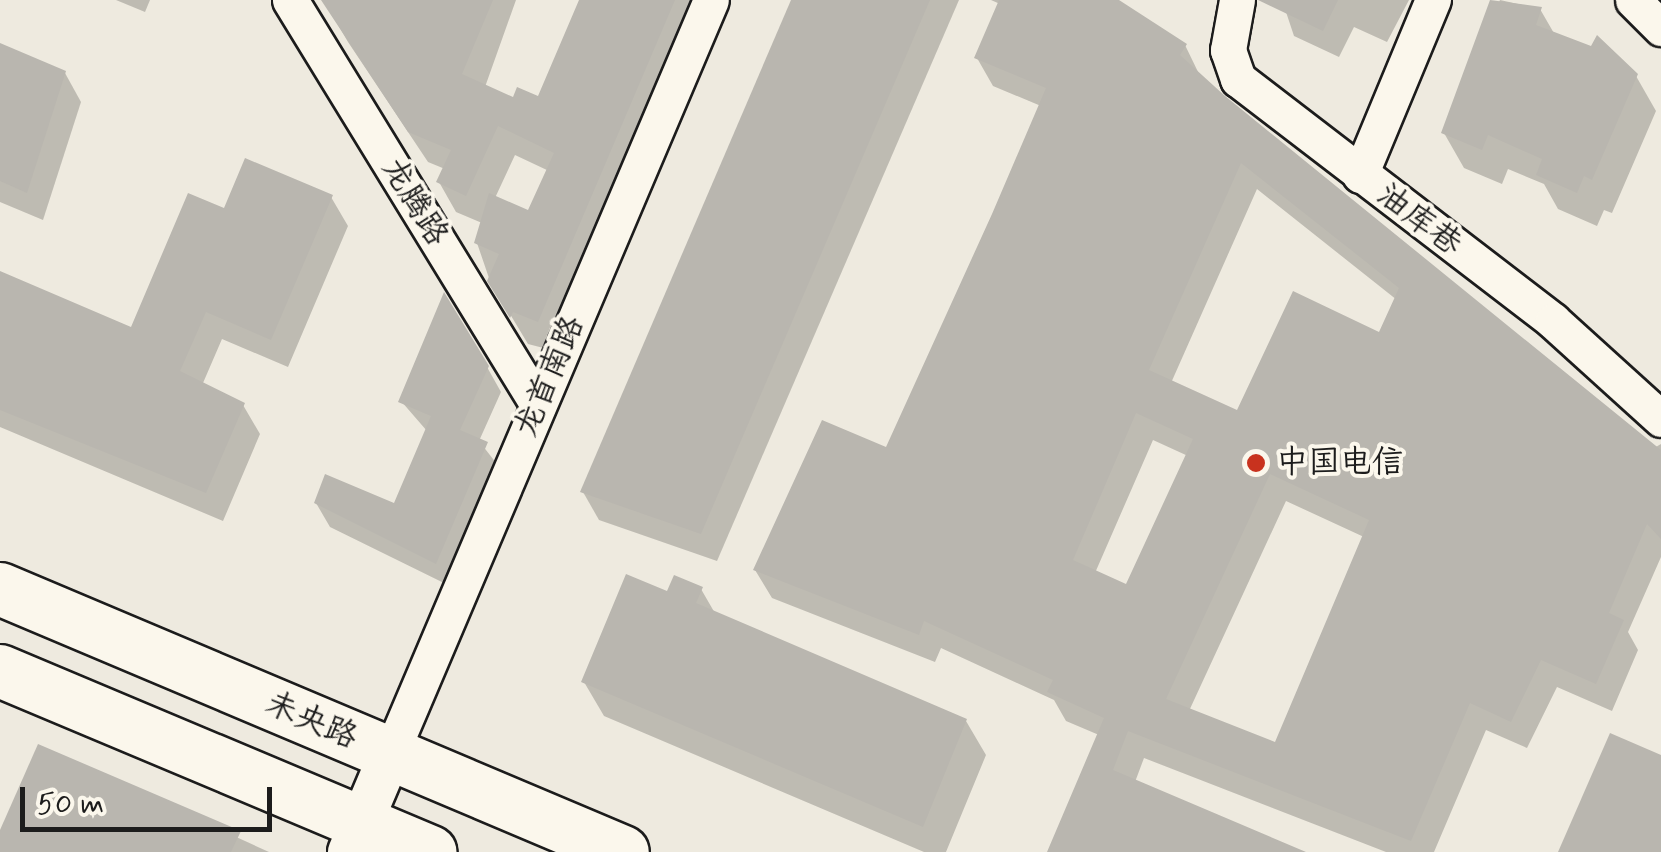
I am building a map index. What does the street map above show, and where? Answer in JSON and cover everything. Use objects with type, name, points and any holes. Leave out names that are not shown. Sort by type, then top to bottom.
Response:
[{"type":"main road","name":"未央路","points":[[0,588],[623,852]]},
{"type":"main road","points":[[0,671],[355,837],[431,852]]},
{"type":"street","name":"龙腾路","points":[[290,0],[538,405]]},
{"type":"street","name":"龙首南路","points":[[390,755],[710,0]]},
{"type":"street","name":"油库巷","points":[[1238,0],[1231,70],[1360,175],[1553,322],[1661,418]]},
{"type":"street","points":[[1360,175],[1433,0]]},
{"type":"street","points":[[1634,0],[1661,28]]},
{"type":"street","points":[[355,837],[390,755]]},
{"type":"building","points":[[321,0],[493,0],[462,74],[513,97],[517,87],[538,96],[579,0],[675,0],[538,322],[513,312],[510,318],[487,281],[499,254],[474,243],[489,193],[528,210],[554,153],[498,126],[466,196],[436,182],[451,150],[408,132]]},
{"type":"building","points":[[791,0],[930,0],[701,534],[580,492]]},
{"type":"building","points":[[999,0],[1119,0],[1187,44],[1180,55],[1225,96],[1661,450],[1661,539],[1647,524],[1609,613],[1624,620],[1596,684],[1541,660],[1511,722],[1470,703],[1411,841],[1128,731],[1113,770],[1306,852],[1047,852],[1104,718],[1047,692],[1053,680],[924,621],[919,635],[753,570],[822,420],[886,447],[992,214],[1046,88],[974,58]],"holes":[[[1241,163],[1399,288],[1379,332],[1293,291],[1237,410],[1149,370]],[[1136,413],[1193,439],[1126,584],[1073,560]],[[1270,474],[1369,520],[1275,742],[1166,699]]]},
{"type":"building","points":[[1258,0],[1338,0],[1323,31]]},
{"type":"building","points":[[1490,0],[1542,7],[1536,25],[1591,46],[1597,35],[1638,74],[1592,180],[1584,176],[1577,193],[1536,175],[1542,159],[1488,135],[1482,150],[1441,133]]},
{"type":"building","points":[[0,43],[66,71],[27,193],[0,181]]},
{"type":"building","points":[[245,158],[333,195],[271,340],[206,312],[180,371],[245,403],[206,493],[0,410],[0,271],[131,327],[188,193],[224,208]]},
{"type":"building","points":[[444,292],[489,366],[460,430],[488,442],[436,564],[314,503],[325,474],[394,503],[431,416],[398,402]]},
{"type":"building","points":[[626,574],[667,591],[674,575],[703,587],[696,603],[967,719],[923,827],[581,682]]},
{"type":"building","points":[[1610,733],[1661,755],[1661,852],[1558,852]]},
{"type":"building","points":[[38,744],[241,831],[231,852],[0,852],[0,830]]},
{"type":"place","name":"中国电信","points":[[1256,463]]}]
